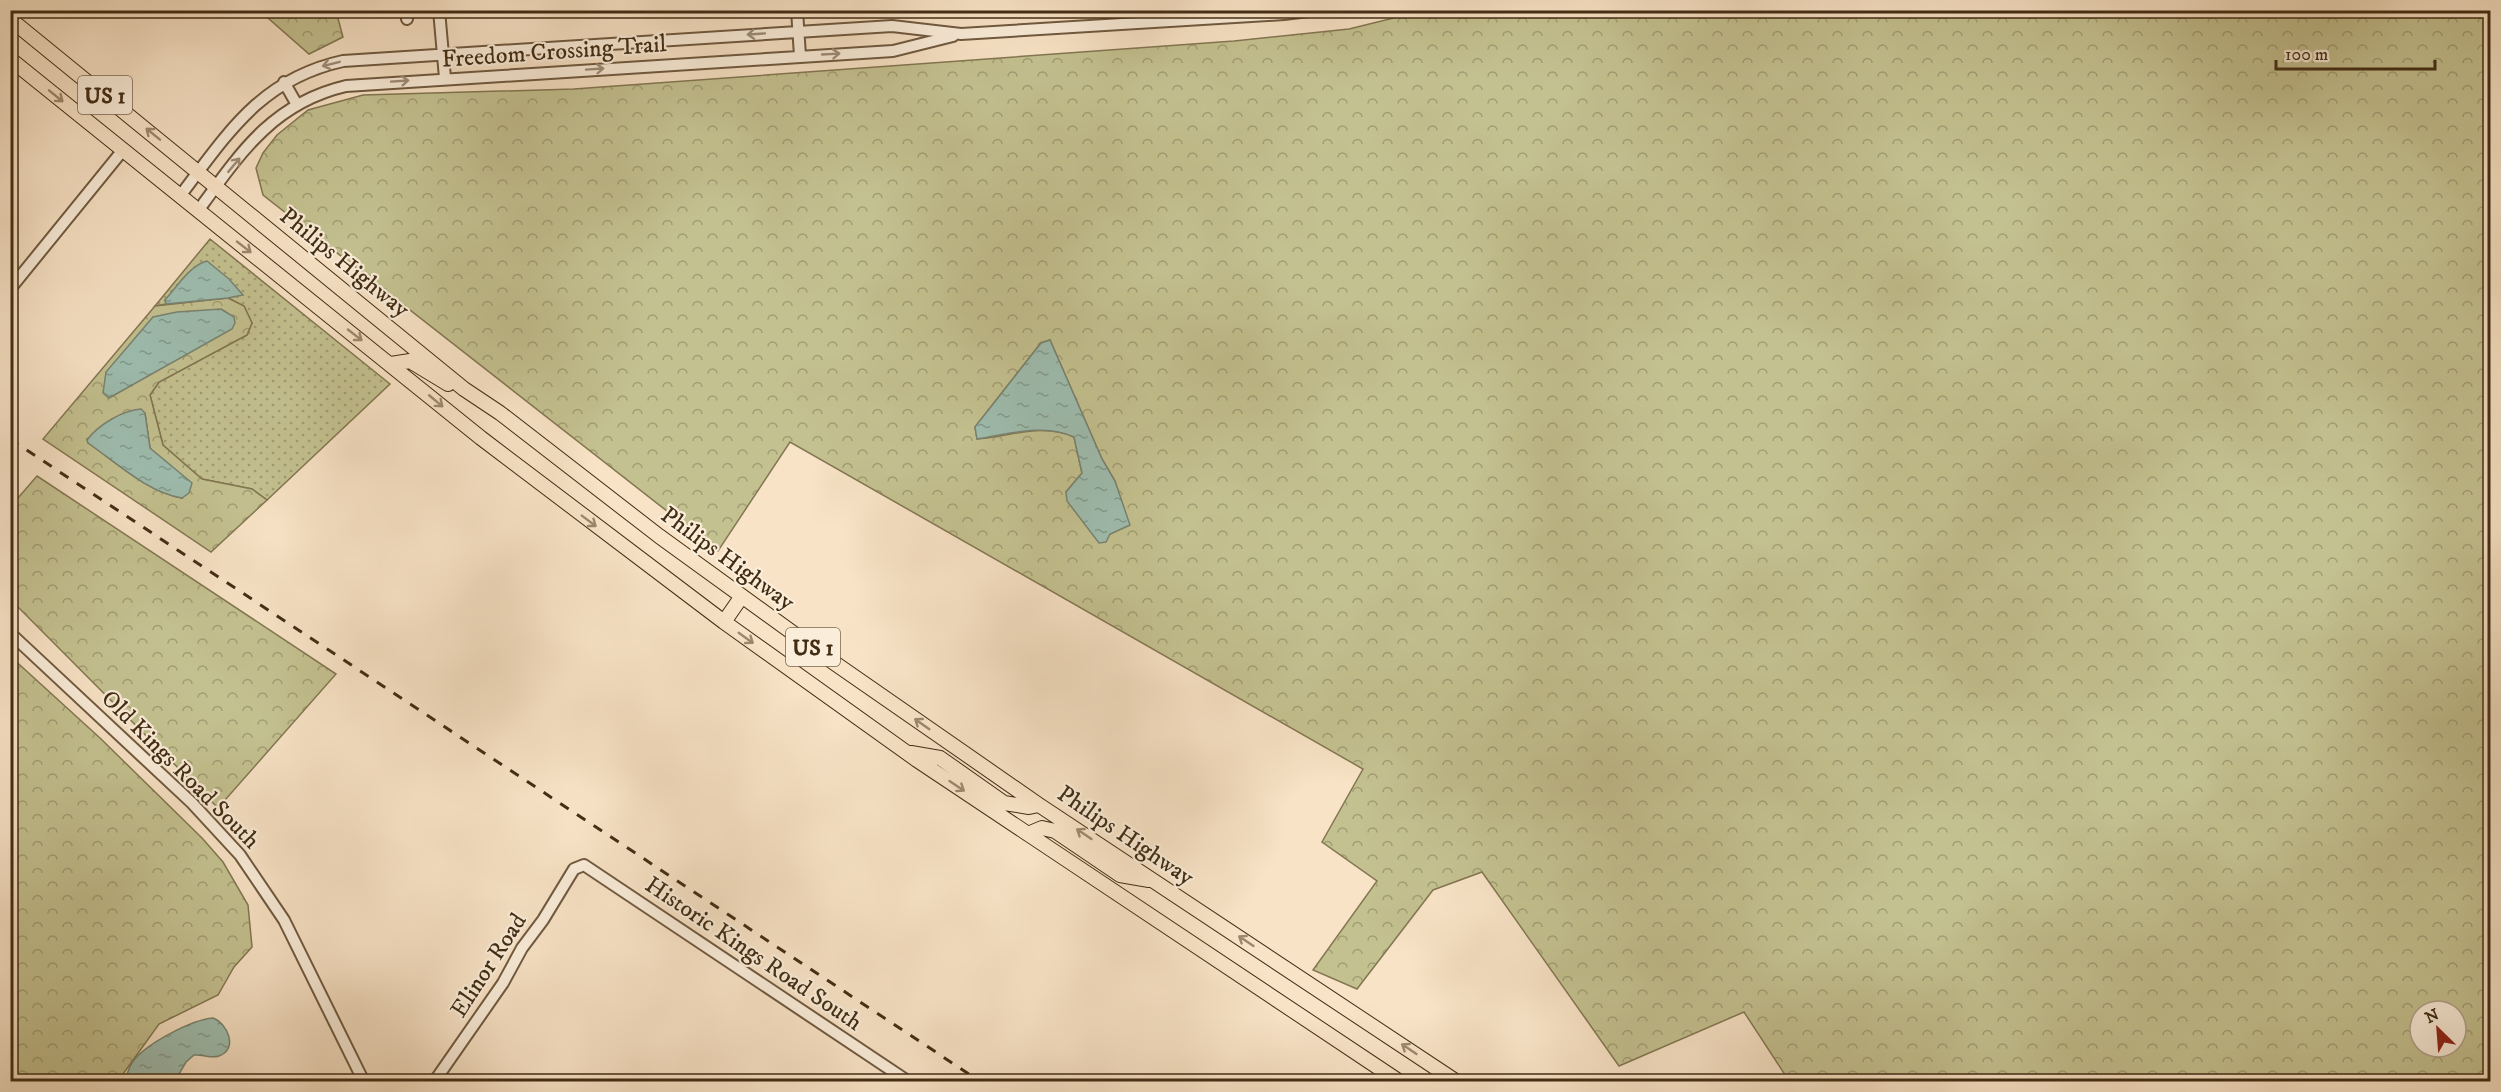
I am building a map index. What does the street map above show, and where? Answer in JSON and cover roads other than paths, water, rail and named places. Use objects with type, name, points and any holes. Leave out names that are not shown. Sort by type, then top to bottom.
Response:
[{"type":"main road","name":"Philips Highway","points":[[10,19],[465,389],[742,596],[1039,805],[1457,1082]]},
{"type":"main road","name":"US 1","points":[[10,59],[481,438],[724,622],[906,752],[1400,1082]]},
{"type":"main road","points":[[391,364],[410,361],[442,382],[465,389]]},
{"type":"main road","points":[[724,622],[742,596]]},
{"type":"main road","points":[[906,752],[940,758],[1004,803],[1029,807],[1039,805]]},
{"type":"main road","points":[[1028,834],[1042,828],[1055,831],[1120,875],[1154,881]]},
{"type":"street","points":[[440,10],[446,78]]},
{"type":"street","points":[[797,10],[800,56]]},
{"type":"street","name":"Freedom Crossing Trail","points":[[198,211],[216,185],[271,122],[296,104],[314,95],[346,86],[893,51],[961,34],[1317,10]]},
{"type":"street","name":"Freedom Crossing Trail","points":[[180,196],[244,115],[285,82],[314,69],[343,61],[892,26],[961,34]]},
{"type":"street","points":[[285,82],[296,104]]},
{"type":"street","points":[[10,290],[123,150]]},
{"type":"street","name":"Old Kings Road South","points":[[10,633],[192,803],[238,852],[284,920],[364,1082]]},
{"type":"street","name":"Historic Kings Road South","points":[[574,869],[584,865],[909,1082]]},
{"type":"street","name":"Elinor Road","points":[[434,1082],[502,983],[574,869]]},
{"type":"water","points":[[207,261],[229,279],[243,295],[166,304],[165,300],[184,278],[195,267]]},
{"type":"water","points":[[221,309],[234,317],[235,323],[232,329],[109,398],[103,393],[106,372],[153,317],[177,312]]},
{"type":"water","points":[[1050,340],[1102,459],[1115,481],[1130,525],[1110,534],[1106,542],[1099,543],[1067,501],[1066,492],[1082,473],[1074,437],[1063,433],[1038,430],[977,439],[975,427],[1041,343]]},
{"type":"water","points":[[141,409],[145,413],[150,448],[192,483],[189,493],[182,498],[169,495],[145,483],[88,443],[87,440],[92,434],[104,424],[119,415]]},
{"type":"water","points":[[213,1018],[223,1025],[229,1036],[230,1042],[225,1053],[216,1057],[194,1055],[186,1062],[175,1081],[125,1081],[132,1062],[149,1047],[193,1023]]},
{"type":"railway","points":[[10,439],[981,1082]]}]
